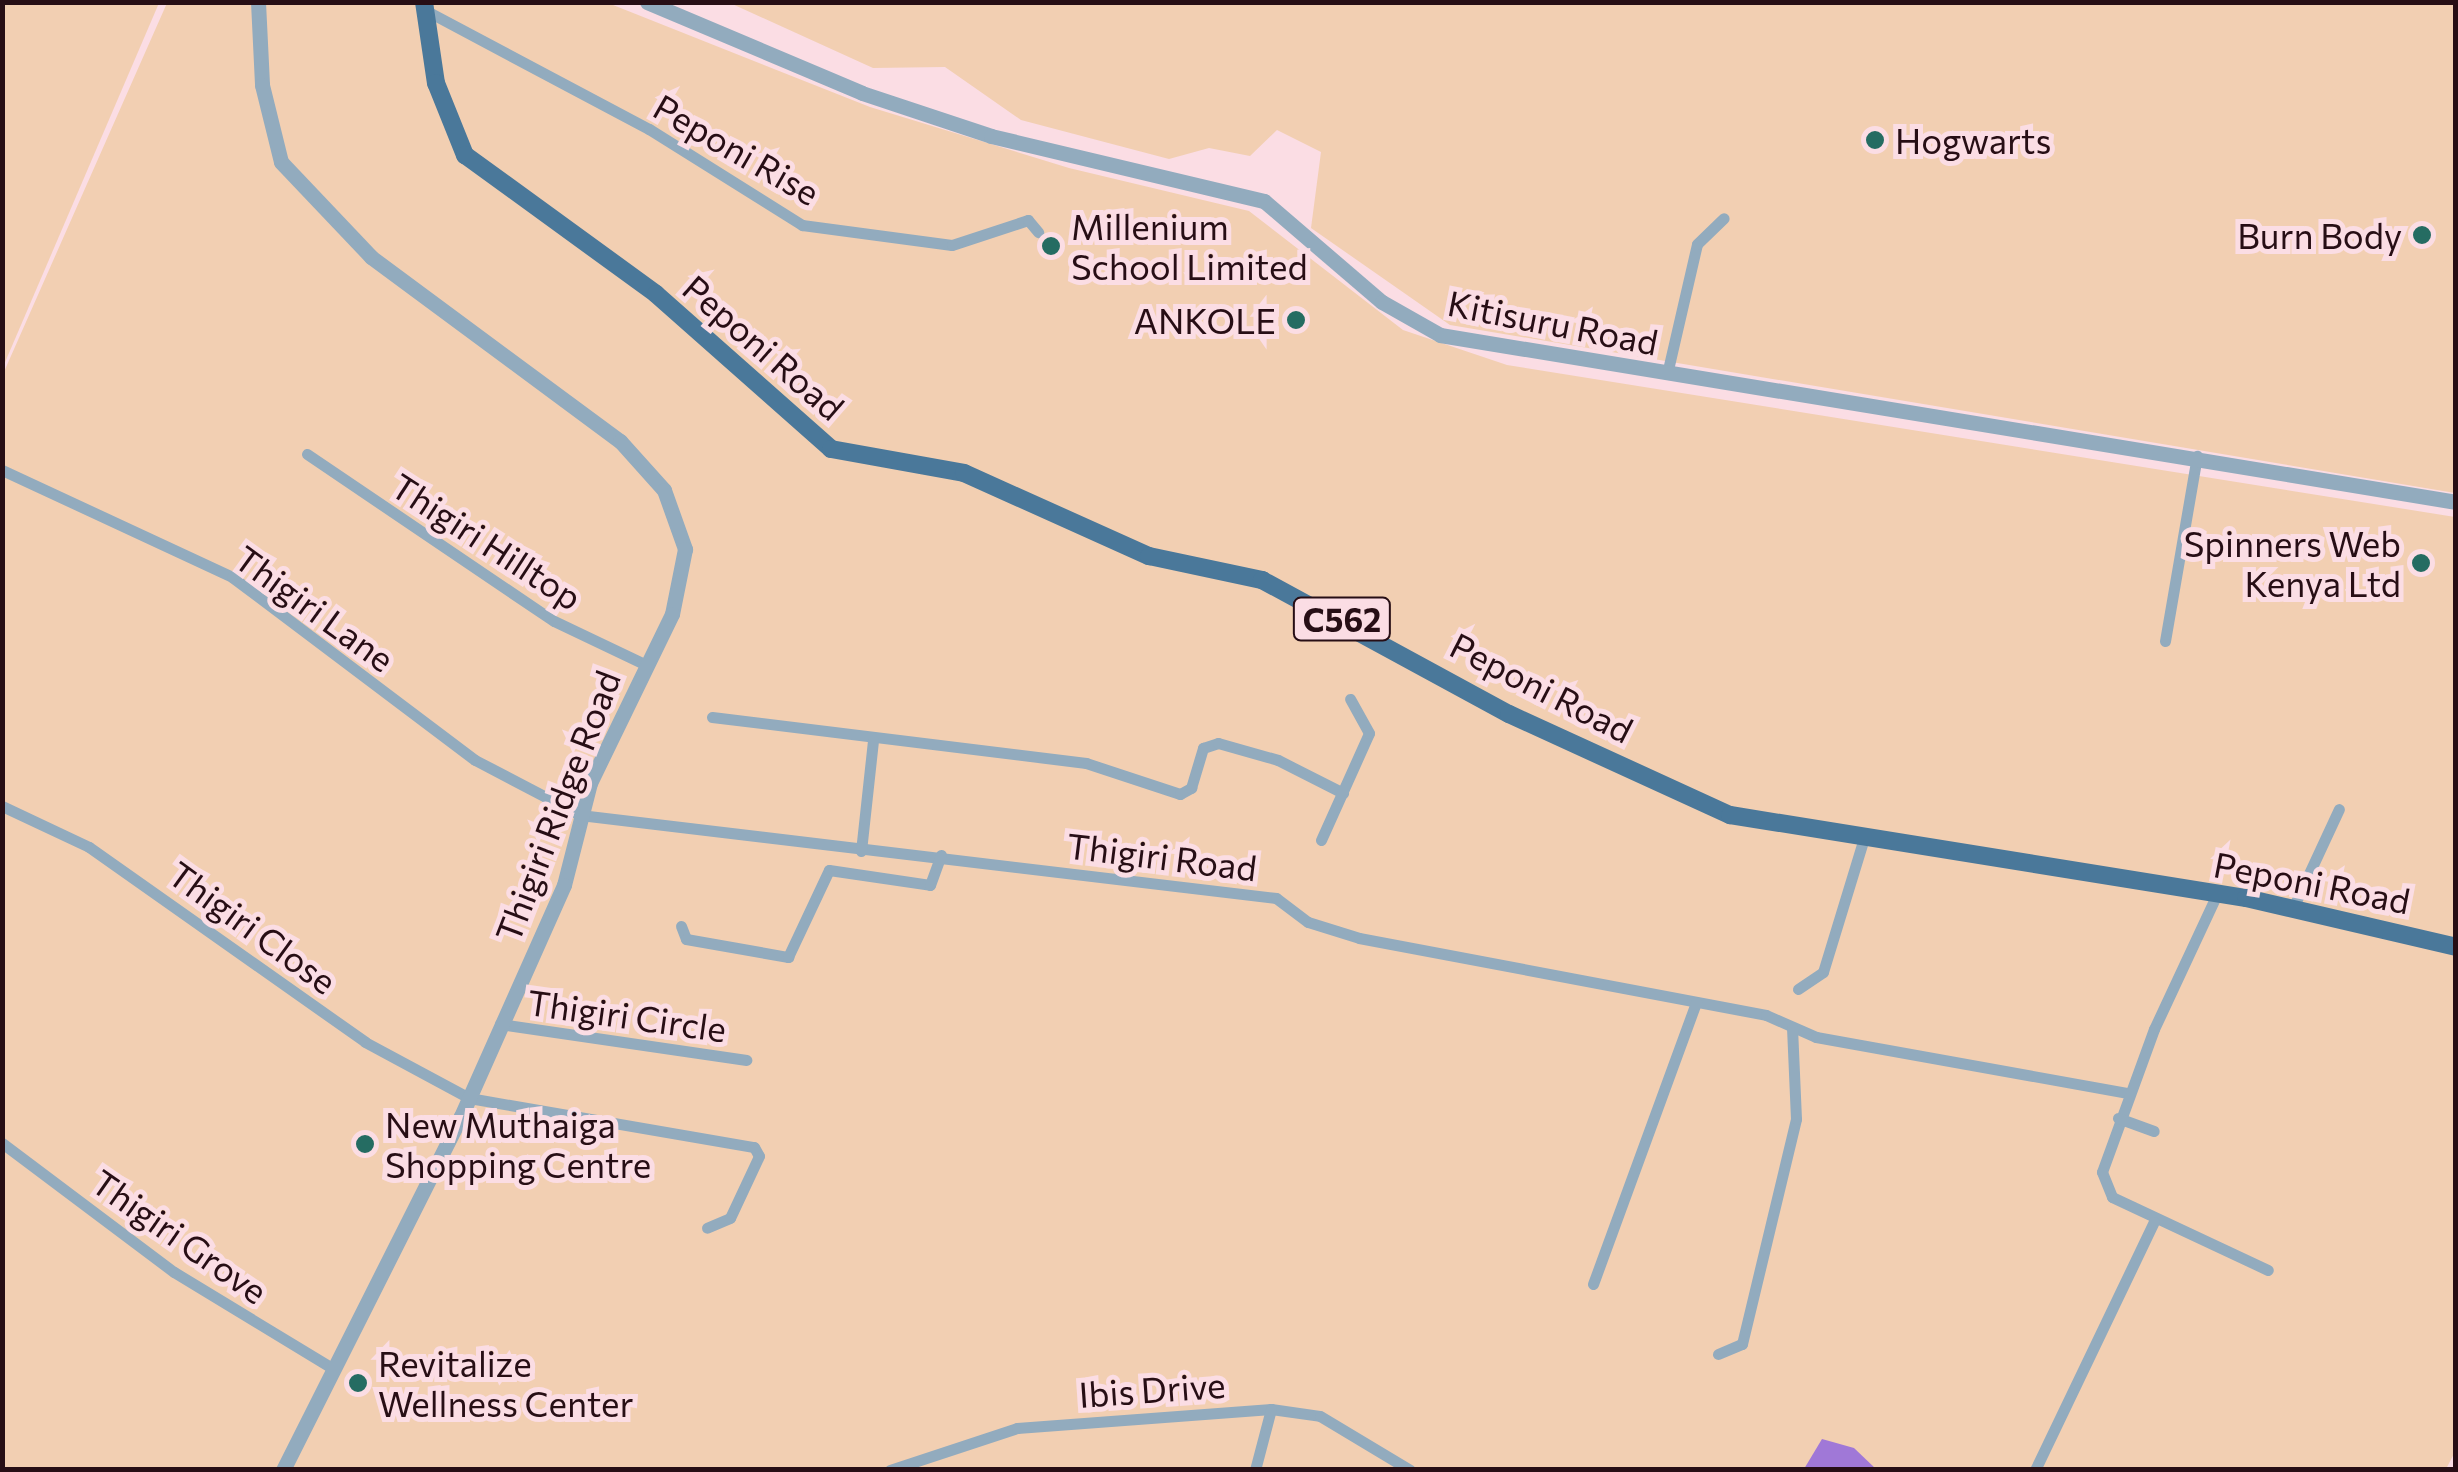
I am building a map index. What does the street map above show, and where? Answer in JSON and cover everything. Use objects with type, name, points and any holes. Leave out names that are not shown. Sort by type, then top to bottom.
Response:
[{"type":"main road","name":"Peponi Road","points":[[423,6],[449,130],[465,155],[656,294],[831,449],[964,473],[1149,556],[1262,580],[1510,714],[1706,806],[1864,838],[2293,908],[2456,947]]},
{"type":"street","name":"Thigiri Ridge Road","points":[[258,2],[262,84],[280,162],[372,258],[620,441],[664,490],[685,549],[683,578],[580,815],[564,886],[469,1098],[330,1368],[283,1470]]},
{"type":"street","name":"Kitisuru Road","points":[[647,2],[862,93],[990,136],[1264,202],[1382,302],[1440,335],[2197,456],[2456,502]]},
{"type":"street","name":"Peponi Rise","points":[[423,6],[648,129],[802,225],[952,244],[1028,220],[1038,232]]},
{"type":"street","points":[[1667,374],[1697,244],[1724,218]]},
{"type":"street","name":"Thigiri Hilltop","points":[[307,454],[554,621],[644,664]]},
{"type":"street","points":[[2164,641],[2197,456]]},
{"type":"street","name":"Thigiri Lane","points":[[2,470],[232,576],[474,760],[580,815]]},
{"type":"street","points":[[1321,840],[1369,733],[1350,700]]},
{"type":"street","points":[[712,716],[873,741],[1086,763],[1180,794],[1191,788],[1203,748],[1218,743],[1278,760],[1343,793]]},
{"type":"street","points":[[862,851],[873,741]]},
{"type":"street","name":"Thigiri Close","points":[[2,806],[89,847],[365,1042],[469,1098],[754,1147],[759,1156],[730,1218],[706,1228]]},
{"type":"street","points":[[2293,908],[2340,809]]},
{"type":"street","name":"Thigiri Road","points":[[580,815],[862,851],[941,855],[1276,898],[1308,922],[1359,938],[1696,1002],[1839,1040],[2128,1093]]},
{"type":"street","points":[[1798,989],[1823,972],[1864,838]]},
{"type":"street","points":[[680,926],[686,940],[788,957],[830,870],[930,885],[941,855]]},
{"type":"street","points":[[2217,894],[2128,1093],[2102,1162],[2106,1186],[2154,1222],[2268,1270]]},
{"type":"street","points":[[1593,1284],[1696,1002]]},
{"type":"street","name":"Thigiri Circle","points":[[500,1024],[746,1060]]},
{"type":"street","points":[[1718,1354],[1742,1344],[1796,1119],[1792,1028]]},
{"type":"street","points":[[2118,1118],[2154,1132]]},
{"type":"street","name":"Thigiri Grove","points":[[2,1143],[174,1272],[330,1368]]},
{"type":"street","points":[[2035,1470],[2154,1222]]},
{"type":"street","points":[[1255,1470],[1271,1409]]},
{"type":"street","name":"Ibis Drive","points":[[890,1470],[1017,1428],[1271,1409],[1320,1416],[1394,1466],[1410,1470]]},
{"type":"shaded area","points":[[2,3],[159,3],[3,367]]},
{"type":"shaded area","points":[[167,3],[608,3],[870,107],[1069,168],[1249,211],[1403,330],[1507,365],[2455,517],[2456,1450],[2446,1469],[3,1470],[3,374]]},
{"type":"shaded area","points":[[730,3],[2455,3],[2455,493],[1450,325],[1311,228],[1321,152],[1277,130],[1250,156],[1209,148],[1169,159],[1021,120],[945,67],[873,68]]},
{"type":"shaded area","points":[[1822,1439],[1854,1448],[1876,1469],[1804,1469]]},
{"type":"place","name":"Hogwarts","points":[[1875,140]]},
{"type":"place","name":"Burn Body","points":[[2422,235]]},
{"type":"place","name":"Millenium School Limited","points":[[1051,246]]},
{"type":"place","name":"ANKOLE","points":[[1296,320]]},
{"type":"place","name":"Spinners Web Kenya Ltd","points":[[2421,563]]},
{"type":"place","name":"New Muthaiga Shopping Centre","points":[[365,1144]]},
{"type":"place","name":"Revitalize Wellness Center","points":[[358,1383]]}]
